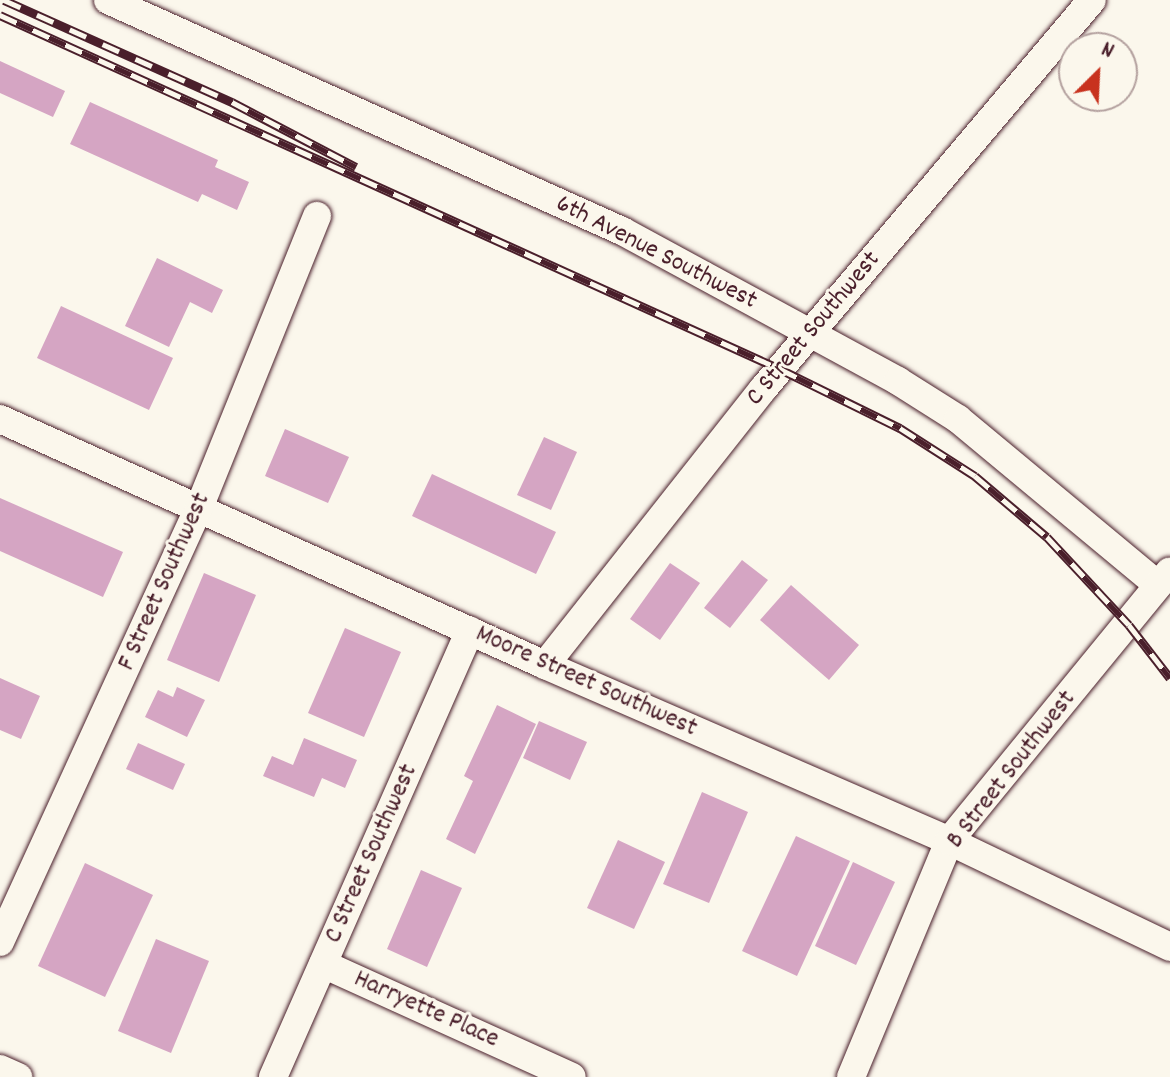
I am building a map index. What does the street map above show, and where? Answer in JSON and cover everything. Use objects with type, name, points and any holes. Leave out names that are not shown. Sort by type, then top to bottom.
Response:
[{"type":"street","name":"6th Avenue Southwest","points":[[108,0],[622,231],[898,381],[958,419],[1164,578]]},
{"type":"street","name":"C Street Southwest","points":[[545,665],[810,334],[1092,0]]},
{"type":"street","name":"F Street Southwest","points":[[0,942],[199,508],[317,216]]},
{"type":"street","name":"Moore Street Southwest","points":[[0,419],[545,665],[949,841],[1170,947]]},
{"type":"street","name":"B Street Southwest","points":[[851,1077],[949,841],[1129,625],[1164,578]]},
{"type":"street","name":"C Street Southwest","points":[[273,1077],[470,631]]},
{"type":"street","name":"Harryette Place","points":[[323,964],[572,1077]]},
{"type":"street","points":[[0,1069],[18,1077]]},
{"type":"building","points":[[0,61],[65,91],[53,117],[0,93]]},
{"type":"building","points":[[90,102],[218,160],[215,167],[249,182],[237,210],[202,194],[198,202],[70,144]]},
{"type":"building","points":[[157,258],[223,290],[212,313],[190,302],[169,347],[125,326]]},
{"type":"building","points":[[61,306],[173,358],[149,410],[37,358]]},
{"type":"building","points":[[285,429],[349,457],[328,503],[265,476]]},
{"type":"building","points":[[544,437],[577,452],[551,510],[517,495]]},
{"type":"building","points":[[432,474],[556,532],[536,574],[412,516]]},
{"type":"building","points":[[0,498],[123,552],[103,597],[0,551]]},
{"type":"building","points":[[742,560],[768,580],[730,628],[704,608]]},
{"type":"building","points":[[670,563],[700,583],[660,640],[630,619]]},
{"type":"building","points":[[204,573],[256,595],[219,682],[167,660]]},
{"type":"building","points":[[791,585],[859,645],[829,680],[760,620]]},
{"type":"building","points":[[345,628],[401,652],[364,737],[308,713]]},
{"type":"building","points":[[0,678],[40,696],[21,739],[0,730]]},
{"type":"building","points":[[177,687],[205,700],[187,737],[145,717],[158,690],[173,697]]},
{"type":"building","points":[[497,705],[536,724],[475,854],[446,839],[473,781],[464,776]]},
{"type":"building","points":[[539,721],[587,742],[570,780],[523,758]]},
{"type":"building","points":[[304,738],[357,760],[345,788],[322,778],[314,797],[263,776],[272,756],[293,765]]},
{"type":"building","points":[[138,743],[185,764],[173,790],[126,769]]},
{"type":"building","points":[[702,792],[748,812],[709,903],[663,884]]},
{"type":"building","points":[[796,836],[850,861],[797,976],[742,951]]},
{"type":"building","points":[[618,840],[665,862],[634,929],[587,908]]},
{"type":"building","points":[[853,862],[895,882],[856,965],[815,946]]},
{"type":"building","points":[[85,863],[153,895],[105,997],[38,966]]},
{"type":"building","points":[[421,870],[462,888],[427,967],[387,949]]},
{"type":"building","points":[[156,939],[209,961],[171,1053],[118,1031]]},
{"type":"railway","points":[[4,0],[232,102],[356,167]]},
{"type":"railway","points":[[0,15],[780,369],[900,428],[975,476],[1047,537],[1129,625],[1170,678]]}]
